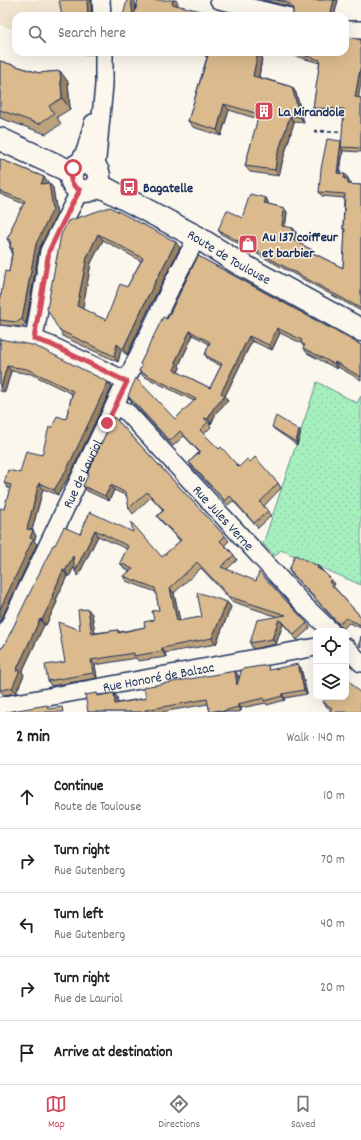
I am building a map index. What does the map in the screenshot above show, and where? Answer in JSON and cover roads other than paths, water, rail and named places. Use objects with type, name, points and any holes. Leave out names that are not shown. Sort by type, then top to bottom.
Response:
[{"type":"main road","name":"Route de Toulouse","points":[[0,139],[85,176],[361,330]]},
{"type":"street","points":[[102,0],[102,12]]},
{"type":"street","points":[[218,0],[269,12]]},
{"type":"street","points":[[349,30],[361,30]]},
{"type":"street","points":[[34,339],[49,251],[85,176],[104,84],[104,56]]},
{"type":"street","name":"Rue de Lauriol","points":[[0,645],[196,237]]},
{"type":"street","points":[[0,334],[34,339],[50,344],[127,382]]},
{"type":"street","name":"Rue Jules Verne","points":[[115,405],[128,413],[307,608],[328,628]]},
{"type":"street","name":"Rue Honoré de Balzac","points":[[0,706],[313,648]]},
{"type":"street","points":[[349,650],[361,663]]},
{"type":"place","name":"La Mirandole","points":[[264,111]]},
{"type":"place","name":"Bagatelle","points":[[129,187]]},
{"type":"place","name":"Au 137 coiffeur et barbier","points":[[248,244]]}]
